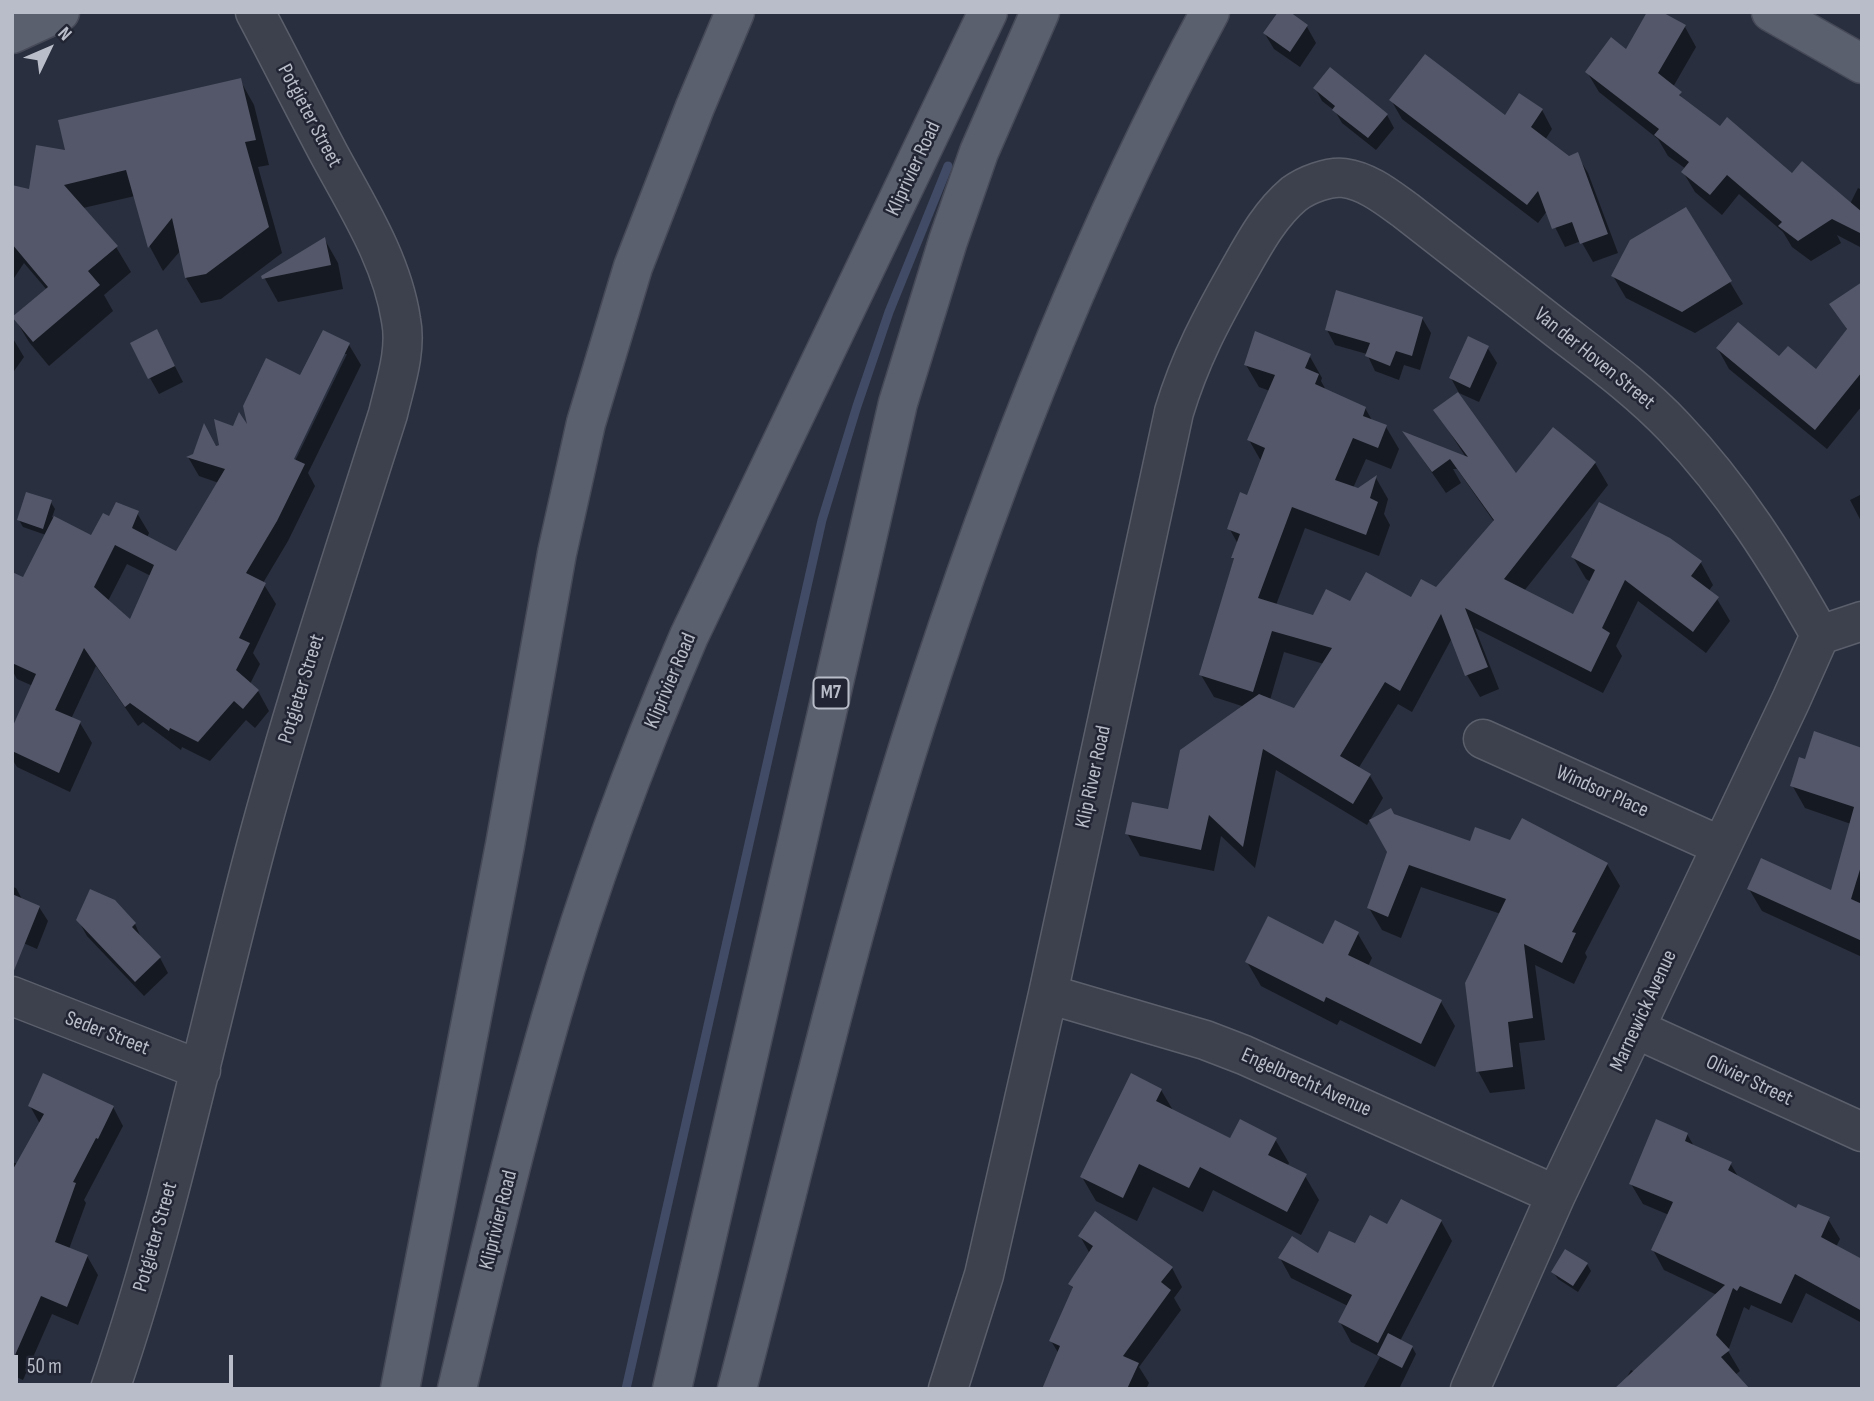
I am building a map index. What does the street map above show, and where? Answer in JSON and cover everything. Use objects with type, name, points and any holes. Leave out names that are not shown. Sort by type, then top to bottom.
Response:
[{"type":"main road","points":[[12,34],[60,12]]},
{"type":"main road","points":[[400,1389],[505,845],[557,554],[586,423],[633,267],[735,12]]},
{"type":"main road","name":"Kliprivier Road","points":[[457,1389],[552,1014],[608,840],[658,707],[689,636],[988,12]]},
{"type":"main road","name":"M7","points":[[672,1389],[898,403],[948,241],[979,152],[1040,12]]},
{"type":"main road","points":[[737,1389],[861,913],[915,726],[977,539],[1094,249],[1145,140],[1210,12]]},
{"type":"main road","points":[[1771,12],[1862,64]]},
{"type":"street","name":"Potgieter Street","points":[[110,1389],[150,1263],[261,829],[294,713],[388,414],[399,369],[402,342],[400,312],[383,259],[255,12]]},
{"type":"street","name":"Van der Hoven Street","points":[[1297,191],[1327,180],[1342,178],[1377,190],[1621,378],[1673,426],[1748,517],[1820,635]]},
{"type":"street","name":"Klip River Road","points":[[947,1389],[984,1275],[1174,412],[1186,372],[1210,321],[1270,219],[1297,191]]},
{"type":"street","points":[[1820,635],[1862,621]]},
{"type":"street","name":"Marnewick Avenue","points":[[1469,1389],[1556,1195],[1820,635]]},
{"type":"street","name":"Windsor Place","points":[[1483,739],[1721,846]]},
{"type":"street","name":"Engelbrecht Avenue","points":[[1048,994],[1205,1040],[1244,1055],[1556,1195]]},
{"type":"street","name":"Seder Street","points":[[12,996],[201,1070]]},
{"type":"street","name":"Olivier Street","points":[[1636,1029],[1862,1132]]},
{"type":"building","points":[[1278,12],[1290,12],[1308,25],[1290,52],[1263,33]]},
{"type":"building","points":[[1647,12],[1662,12],[1686,25],[1658,73],[1682,92],[1679,95],[1720,126],[1727,117],[1792,173],[1802,161],[1862,212],[1862,234],[1832,219],[1798,241],[1778,226],[1782,222],[1727,175],[1710,195],[1681,172],[1689,162],[1654,135],[1659,129],[1585,72],[1611,37],[1626,49]]},
{"type":"building","points":[[1425,54],[1505,115],[1519,93],[1543,109],[1531,127],[1569,156],[1578,152],[1608,234],[1580,244],[1572,222],[1552,229],[1538,191],[1527,205],[1389,100]]},
{"type":"building","points":[[1330,67],[1388,114],[1368,138],[1332,110],[1335,106],[1313,88]]},
{"type":"building","points":[[241,78],[256,140],[245,142],[269,227],[206,274],[185,278],[172,218],[148,248],[126,170],[64,185],[118,246],[88,271],[100,285],[33,342],[12,317],[48,287],[12,244],[12,185],[29,189],[36,145],[65,150],[58,120]]},
{"type":"building","points":[[1686,207],[1732,281],[1682,312],[1611,276],[1630,240]]},
{"type":"building","points":[[325,237],[331,265],[262,279],[261,276]]},
{"type":"building","points":[[1862,282],[1862,372],[1815,430],[1716,348],[1738,322],[1779,356],[1788,346],[1816,369],[1847,329],[1829,304]]},
{"type":"building","points":[[1336,290],[1423,317],[1412,356],[1396,351],[1390,366],[1365,356],[1370,343],[1325,330]]},
{"type":"building","points":[[157,329],[175,366],[148,379],[130,343]]},
{"type":"building","points":[[323,330],[350,343],[294,459],[305,464],[277,521],[246,573],[266,583],[239,638],[250,643],[236,670],[259,690],[243,709],[234,701],[198,742],[170,728],[169,731],[130,703],[125,707],[84,648],[55,710],[81,721],[59,773],[12,751],[12,728],[36,674],[12,663],[12,572],[23,577],[54,516],[91,535],[103,513],[109,516],[116,502],[139,511],[132,528],[176,551],[225,469],[186,457],[193,454],[204,423],[216,446],[219,445],[214,419],[233,426],[239,412],[247,424],[243,406],[266,358],[300,375]],"holes":[[[115,545],[154,565],[130,619],[94,587]]]},
{"type":"building","points":[[1255,331],[1311,354],[1305,368],[1319,374],[1315,384],[1366,407],[1363,416],[1387,425],[1378,448],[1353,438],[1335,480],[1358,488],[1377,475],[1370,498],[1378,502],[1366,535],[1292,507],[1258,598],[1313,615],[1326,589],[1350,601],[1366,572],[1411,597],[1421,579],[1436,587],[1494,520],[1450,459],[1432,472],[1402,431],[1468,457],[1433,410],[1458,392],[1516,473],[1553,427],[1596,462],[1504,579],[1573,614],[1595,570],[1571,557],[1599,502],[1670,538],[1702,561],[1691,576],[1719,597],[1693,632],[1625,580],[1602,628],[1610,633],[1591,672],[1465,608],[1488,667],[1465,676],[1441,614],[1400,691],[1385,682],[1340,756],[1371,774],[1353,804],[1263,749],[1243,847],[1209,815],[1201,850],[1125,834],[1132,802],[1168,809],[1180,750],[1259,694],[1294,708],[1332,648],[1272,631],[1253,692],[1199,675],[1240,534],[1227,529],[1240,492],[1247,495],[1265,448],[1247,440],[1275,375],[1244,365]]},
{"type":"building","points":[[1468,336],[1489,346],[1470,388],[1449,378]]},
{"type":"building","points":[[26,492],[52,500],[43,529],[17,520]]},
{"type":"building","points":[[1814,731],[1862,748],[1862,863],[1851,899],[1862,904],[1862,941],[1747,889],[1761,858],[1831,890],[1854,807],[1790,786],[1799,757],[1805,759]]},
{"type":"building","points":[[1391,808],[1394,814],[1470,841],[1475,827],[1510,840],[1522,818],[1608,863],[1572,932],[1576,933],[1562,963],[1524,944],[1533,1018],[1508,1022],[1513,1067],[1476,1072],[1465,983],[1506,899],[1409,865],[1388,917],[1367,908],[1387,852],[1369,820]]},
{"type":"building","points":[[90,889],[115,900],[136,923],[132,927],[161,957],[135,982],[76,920]]},
{"type":"building","points":[[12,894],[40,906],[13,973],[12,973]]},
{"type":"building","points":[[1268,916],[1323,944],[1335,920],[1359,932],[1348,955],[1442,1000],[1421,1044],[1326,997],[1324,1002],[1245,962]]},
{"type":"building","points":[[43,1073],[114,1106],[73,1182],[76,1183],[55,1242],[88,1255],[67,1307],[41,1296],[12,1362],[12,1171],[44,1114],[28,1106]]},
{"type":"building","points":[[1131,1073],[1162,1089],[1156,1101],[1230,1138],[1240,1119],[1277,1138],[1268,1155],[1307,1174],[1287,1212],[1200,1167],[1189,1188],[1139,1164],[1123,1198],[1080,1177]]},
{"type":"building","points":[[1656,1119],[1688,1133],[1685,1141],[1732,1162],[1728,1170],[1796,1208],[1798,1204],[1830,1217],[1821,1237],[1862,1259],[1862,1311],[1795,1274],[1781,1304],[1740,1286],[1737,1291],[1733,1288],[1716,1335],[1730,1350],[1721,1357],[1750,1389],[1614,1389],[1725,1285],[1651,1250],[1673,1202],[1629,1184]]},
{"type":"building","points":[[1401,1199],[1442,1220],[1378,1343],[1338,1322],[1352,1295],[1278,1258],[1292,1236],[1318,1253],[1329,1231],[1355,1243],[1370,1215],[1387,1224]]},
{"type":"building","points":[[1095,1211],[1173,1267],[1161,1282],[1171,1290],[1123,1356],[1139,1363],[1127,1389],[1042,1389],[1060,1346],[1049,1341],[1073,1287],[1068,1284],[1093,1246],[1078,1236]]},
{"type":"building","points":[[1565,1249],[1588,1263],[1573,1286],[1551,1272]]},
{"type":"building","points":[[1388,1333],[1413,1346],[1402,1368],[1377,1355]]},
{"type":"waterway","points":[[626,1389],[822,520],[889,312],[948,166]]}]
